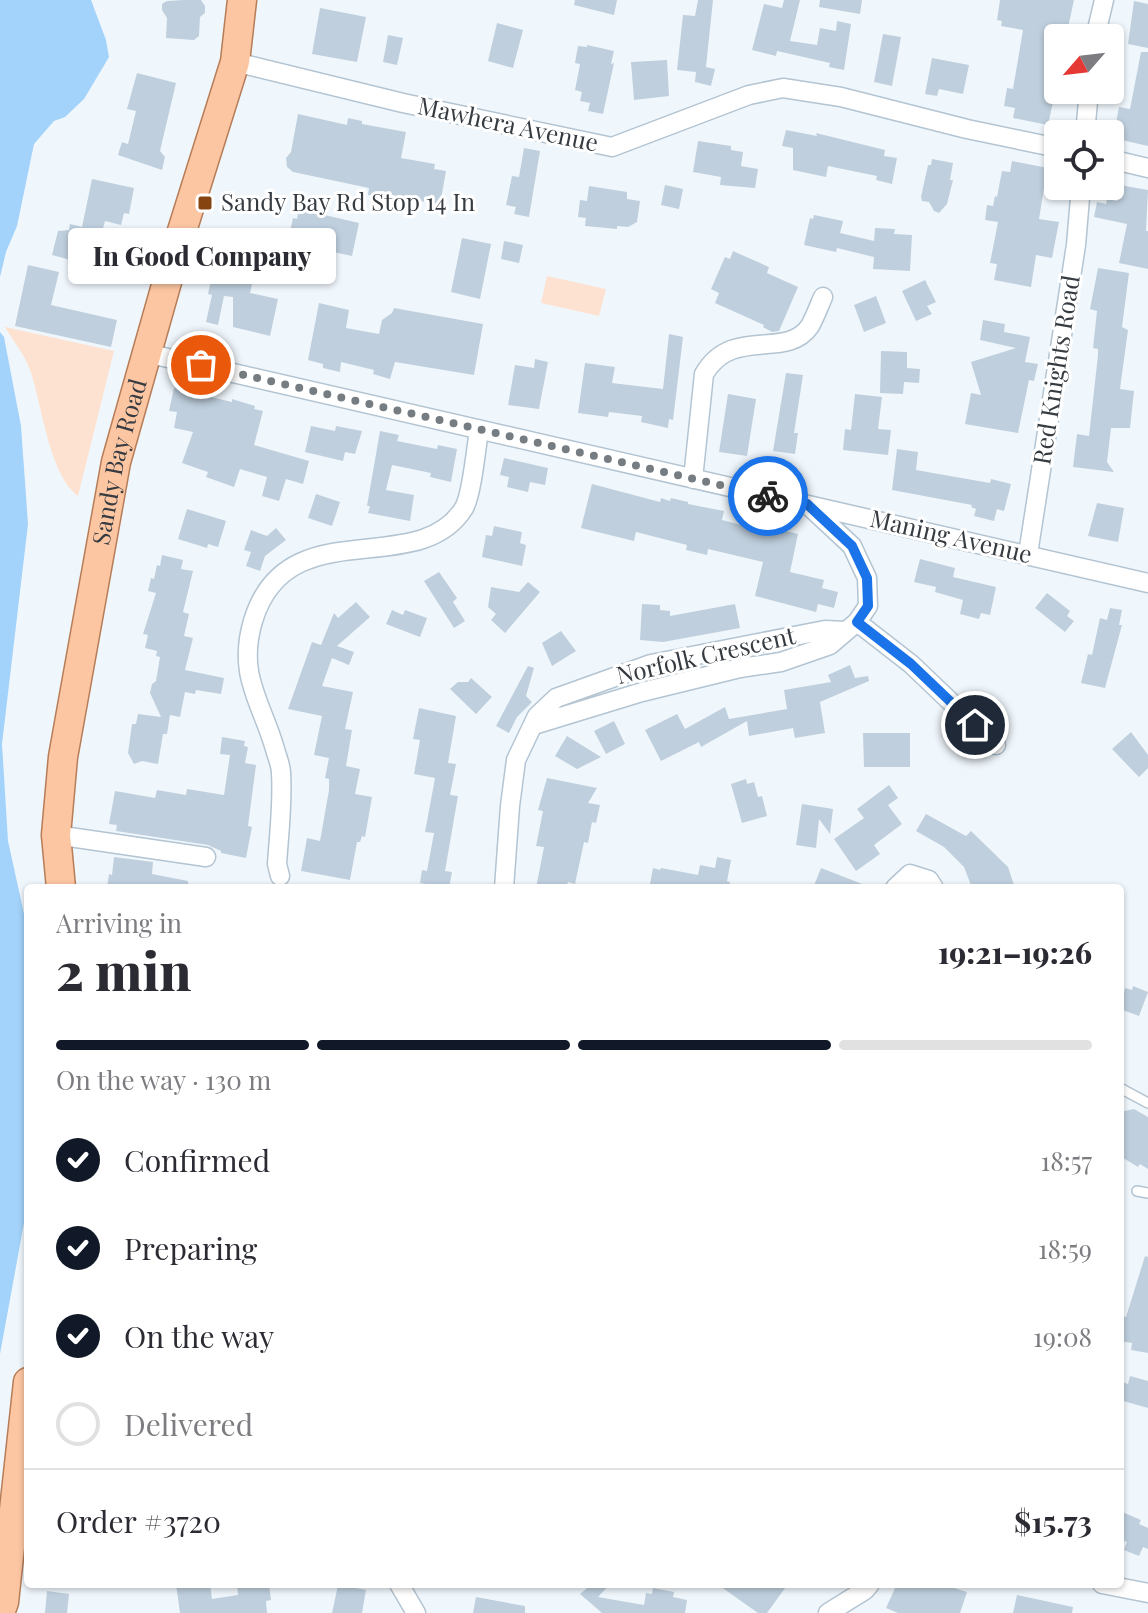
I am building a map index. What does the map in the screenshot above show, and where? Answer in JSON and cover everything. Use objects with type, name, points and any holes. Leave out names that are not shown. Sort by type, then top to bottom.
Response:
[{"type":"main road","name":"Sandy Bay Road","points":[[61,884],[56,835],[63,757],[116,462],[235,62],[242,0]]},
{"type":"main road","points":[[0,1613],[4,1602],[24,1419]]},
{"type":"street","points":[[1098,24],[1104,0]]},
{"type":"street","name":"Mawhera Avenue","points":[[235,62],[403,103],[612,147],[749,95],[783,88],[841,97],[1044,145]]},
{"type":"street","points":[[1124,162],[1148,168]]},
{"type":"street","name":"Red Knights Road","points":[[1028,554],[1064,328],[1080,200]]},
{"type":"street","points":[[693,479],[704,374],[712,360],[731,348],[792,341],[809,328],[823,297]]},
{"type":"street","name":"Maning Avenue","points":[[146,353],[1148,583]]},
{"type":"street","points":[[280,876],[277,864],[281,771],[273,740],[248,678],[248,643],[253,618],[267,591],[285,572],[310,558],[342,550],[399,545],[433,536],[455,521],[466,504],[479,430]]},
{"type":"street","points":[[807,504],[852,546],[867,578],[868,606],[852,627],[911,664],[996,745]]},
{"type":"street","name":"Norfolk Crescent","points":[[504,884],[516,760],[540,711],[556,698],[651,664],[852,627]]},
{"type":"street","points":[[56,835],[206,857]]},
{"type":"street","points":[[899,884],[910,874],[929,880],[932,884]]},
{"type":"street","points":[[401,1588],[416,1613]]},
{"type":"street","points":[[828,1613],[864,1588]]},
{"type":"street","points":[[1122,1588],[1148,1593]]},
{"type":"lane","points":[[1124,1090],[1148,1103]]},
{"type":"lane","points":[[1137,1191],[1148,1193]]},
{"type":"shaded area","points":[[547,276],[606,289],[599,316],[541,303]]},
{"type":"shaded area","points":[[5,327],[114,351],[78,496],[68,486],[53,456],[30,370]]},
{"type":"water","points":[[0,0],[91,0],[109,57],[84,99],[65,117],[54,121],[34,144],[17,226],[0,277]]},
{"type":"water","points":[[0,332],[4,337],[21,426],[28,524],[2,744],[8,841],[24,914],[24,1223],[0,1354]]},
{"type":"building","points":[[201,0],[205,13],[200,17],[199,36],[194,40],[166,38],[167,18],[162,4],[167,1]]},
{"type":"building","points":[[575,0],[617,0],[614,15],[574,5]]},
{"type":"building","points":[[698,0],[713,0],[706,67],[715,69],[711,86],[695,82],[696,72],[677,70],[683,15],[695,16]]},
{"type":"building","points":[[784,0],[800,0],[790,41],[817,45],[820,28],[836,31],[837,21],[851,24],[844,70],[829,67],[830,63],[777,51],[776,56],[752,50],[764,4],[782,8]]},
{"type":"building","points":[[820,0],[862,0],[860,14],[819,7]]},
{"type":"building","points":[[1000,0],[1074,0],[1069,24],[1044,24],[1044,104],[1053,104],[1049,120],[1044,120],[1044,124],[1013,118],[1015,108],[1004,106],[1007,88],[1013,89],[1023,30],[1001,26],[1002,21],[997,20]]},
{"type":"building","points":[[1134,1],[1148,4],[1148,48],[1128,44]]},
{"type":"building","points":[[320,8],[366,17],[357,62],[312,54]]},
{"type":"building","points":[[497,23],[523,30],[513,68],[488,61]]},
{"type":"building","points":[[883,34],[901,37],[892,86],[874,82]]},
{"type":"building","points":[[388,35],[403,38],[397,65],[383,62]]},
{"type":"building","points":[[578,46],[614,51],[603,114],[588,111],[590,103],[580,101],[582,92],[575,90],[580,64],[575,63]]},
{"type":"building","points":[[1141,52],[1148,52],[1148,146],[1124,141],[1124,120],[1116,120],[1119,107],[1130,109]]},
{"type":"building","points":[[932,58],[969,65],[963,94],[939,89],[937,96],[925,94]]},
{"type":"building","points":[[667,60],[669,96],[634,100],[631,62]]},
{"type":"building","points":[[137,73],[176,83],[160,151],[165,157],[162,170],[118,155],[122,142],[128,144],[136,111],[127,109]]},
{"type":"building","points":[[298,114],[347,125],[348,118],[362,121],[362,124],[406,132],[401,158],[435,164],[434,169],[446,171],[440,205],[395,196],[395,200],[368,195],[369,188],[293,172],[287,167],[286,158],[291,152]]},
{"type":"building","points":[[786,130],[817,136],[816,133],[885,150],[884,156],[897,158],[892,184],[876,180],[877,176],[828,166],[826,177],[793,170],[793,148],[782,146]]},
{"type":"building","points":[[698,141],[731,146],[731,150],[743,152],[741,166],[758,169],[755,188],[720,185],[721,177],[693,172]]},
{"type":"building","points":[[524,148],[540,151],[529,217],[514,214],[516,207],[506,205],[512,176],[519,177]]},
{"type":"building","points":[[932,159],[953,163],[950,180],[953,180],[947,204],[939,213],[921,197]]},
{"type":"building","points":[[1012,161],[1044,167],[1039,219],[1059,222],[1052,258],[1036,255],[1031,287],[994,280],[997,264],[990,263],[998,222],[985,220],[987,205],[993,206],[997,197],[1002,171],[1010,172]]},
{"type":"building","points":[[92,179],[134,188],[129,214],[124,213],[121,225],[105,221],[93,266],[52,255],[58,231],[69,230],[70,224],[82,227]]},
{"type":"building","points":[[665,185],[683,189],[679,209],[661,205]]},
{"type":"building","points":[[589,186],[627,192],[627,199],[640,201],[637,222],[628,227],[617,226],[617,229],[585,226],[586,218],[578,217],[580,200],[587,201]]},
{"type":"building","points":[[1124,186],[1148,190],[1148,269],[1119,263],[1127,224],[1094,217],[1097,202],[1106,204],[1107,200],[1124,200]]},
{"type":"building","points":[[299,209],[359,223],[352,256],[329,251],[323,276],[286,268],[288,260],[284,259],[293,218],[297,219]]},
{"type":"building","points":[[814,215],[843,221],[840,233],[874,241],[875,228],[895,229],[894,234],[912,235],[910,271],[873,269],[874,257],[837,248],[836,252],[804,245],[810,218],[813,219]]},
{"type":"building","points":[[462,238],[491,244],[480,299],[451,292]]},
{"type":"building","points":[[504,241],[523,245],[519,263],[501,259]]},
{"type":"building","points":[[733,251],[769,267],[767,273],[798,287],[779,331],[772,332],[764,325],[715,303],[719,293],[711,289],[725,257],[730,259]]},
{"type":"building","points":[[28,265],[59,272],[51,305],[117,320],[111,347],[15,326]]},
{"type":"building","points":[[208,265],[254,275],[250,293],[278,299],[270,336],[233,327],[233,297],[224,296],[218,325],[206,322],[212,295],[208,294],[211,280],[205,279]]},
{"type":"building","points":[[1098,268],[1129,273],[1122,327],[1128,330],[1120,389],[1134,391],[1130,428],[1111,428],[1107,462],[1114,472],[1073,467],[1077,434],[1089,436],[1098,355],[1098,349],[1093,348],[1097,311],[1090,309]]},
{"type":"building","points":[[925,280],[936,302],[927,306],[932,314],[916,321],[902,291]]},
{"type":"building","points":[[876,296],[886,323],[864,332],[854,305]]},
{"type":"building","points":[[319,303],[349,310],[346,328],[379,334],[382,320],[394,308],[483,324],[474,375],[395,362],[390,379],[373,374],[374,370],[341,362],[340,372],[323,368],[323,364],[308,360]]},
{"type":"building","points":[[983,320],[1005,324],[1004,332],[1030,337],[1025,362],[1038,364],[1034,381],[1029,380],[1018,433],[965,424],[971,393],[981,395],[971,362],[1016,348],[980,340]]},
{"type":"building","points":[[669,334],[683,337],[673,420],[669,419],[668,428],[641,422],[642,416],[609,412],[608,417],[578,413],[585,363],[615,367],[612,383],[663,389]]},
{"type":"building","points":[[881,351],[907,352],[907,368],[920,369],[919,383],[904,382],[903,394],[880,393]]},
{"type":"building","points":[[535,359],[548,362],[539,409],[508,405],[515,365],[534,368]]},
{"type":"building","points":[[786,373],[803,375],[794,433],[798,433],[795,454],[773,451]]},
{"type":"building","points":[[174,388],[232,402],[232,399],[263,411],[254,445],[309,461],[303,484],[286,479],[279,501],[262,496],[267,477],[240,469],[234,487],[206,477],[208,472],[182,463],[193,432],[174,428],[177,412],[169,411]]},
{"type":"building","points":[[728,394],[756,399],[747,456],[719,452]]},
{"type":"building","points":[[855,394],[882,397],[878,429],[891,430],[888,455],[843,450],[845,429],[851,430]]},
{"type":"building","points":[[311,426],[335,431],[336,426],[362,431],[355,454],[345,452],[343,461],[305,452]]},
{"type":"building","points":[[380,431],[399,435],[397,441],[437,449],[438,445],[457,449],[451,482],[430,477],[431,473],[392,465],[386,490],[414,495],[410,521],[368,513]]},
{"type":"building","points":[[897,449],[918,452],[916,470],[1011,484],[1004,511],[997,509],[994,521],[974,516],[976,509],[972,505],[892,490]]},
{"type":"building","points":[[504,458],[548,468],[545,485],[530,482],[528,492],[507,487],[509,477],[500,475]]},
{"type":"building","points":[[592,484],[660,502],[661,498],[670,501],[671,498],[724,511],[722,520],[776,534],[777,529],[798,534],[790,572],[824,580],[822,588],[838,592],[834,608],[818,604],[816,612],[755,596],[763,562],[708,549],[707,555],[686,550],[687,545],[636,532],[634,541],[581,528]]},
{"type":"building","points":[[316,494],[340,502],[332,526],[308,518]]},
{"type":"building","points":[[1097,503],[1124,508],[1118,542],[1088,536]]},
{"type":"building","points":[[187,509],[226,521],[218,547],[208,544],[207,548],[178,539]]},
{"type":"building","points":[[494,526],[522,532],[520,543],[526,545],[522,566],[482,557],[486,535],[492,536]]},
{"type":"building","points":[[276,528],[286,540],[265,556],[260,571],[246,566],[251,552],[244,550],[251,530],[267,536]]},
{"type":"building","points":[[162,555],[183,560],[181,569],[193,571],[183,612],[189,614],[184,636],[193,638],[185,670],[224,678],[221,694],[196,690],[195,694],[185,692],[180,717],[170,715],[158,764],[142,761],[134,764],[128,753],[132,724],[136,724],[138,714],[161,717],[150,693],[156,681],[160,657],[156,656],[157,651],[145,648],[148,635],[143,634],[156,593],[148,591],[151,578],[154,579]]},
{"type":"building","points":[[920,559],[955,568],[953,577],[996,587],[990,615],[981,613],[979,619],[960,614],[963,600],[935,592],[936,587],[914,582]]},
{"type":"building","points":[[439,572],[457,598],[453,602],[465,621],[454,628],[424,581]]},
{"type":"building","points":[[528,582],[540,592],[505,633],[491,620],[496,614],[488,607],[491,587],[519,592]]},
{"type":"building","points":[[1047,593],[1070,611],[1067,616],[1074,621],[1065,632],[1035,608]]},
{"type":"building","points":[[356,602],[370,617],[337,646],[354,652],[349,665],[332,658],[322,686],[353,692],[345,729],[352,730],[346,766],[360,769],[355,794],[372,797],[365,837],[362,836],[357,842],[350,880],[301,871],[307,838],[320,841],[329,790],[329,779],[325,778],[329,758],[314,755],[322,716],[288,709],[312,642],[321,645],[334,613],[338,618]]},
{"type":"building","points":[[642,604],[660,605],[660,610],[670,611],[670,616],[735,604],[740,628],[663,642],[640,640]]},
{"type":"building","points":[[1110,608],[1122,610],[1119,625],[1122,625],[1105,688],[1081,683],[1088,654],[1092,655],[1100,618],[1107,620]]},
{"type":"building","points":[[392,610],[403,615],[405,610],[427,618],[420,637],[386,624]]},
{"type":"building","points":[[561,631],[576,651],[552,666],[542,643]]},
{"type":"building","points":[[850,665],[855,678],[868,676],[869,681],[820,702],[825,733],[795,738],[793,728],[749,736],[747,721],[701,747],[699,742],[661,761],[645,730],[677,714],[685,729],[725,707],[729,719],[787,709],[784,690],[831,682],[828,675]]},
{"type":"building","points":[[528,666],[534,668],[526,696],[532,702],[517,717],[509,733],[496,726]]},
{"type":"building","points":[[471,678],[492,697],[476,714],[450,689],[458,682],[468,682]]},
{"type":"building","points":[[419,708],[456,716],[448,763],[456,764],[450,795],[458,796],[445,871],[452,872],[450,884],[420,883],[422,870],[427,871],[434,833],[425,832],[435,778],[414,774],[420,740],[413,739]]},
{"type":"building","points":[[614,721],[625,744],[606,754],[594,731]]},
{"type":"building","points":[[1131,732],[1148,755],[1148,768],[1139,777],[1112,749]]},
{"type":"building","points":[[863,733],[910,733],[910,767],[864,767]]},
{"type":"building","points":[[567,736],[601,757],[577,769],[555,756]]},
{"type":"building","points":[[222,737],[245,741],[244,746],[248,747],[245,763],[256,765],[248,826],[252,827],[246,858],[221,853],[208,845],[116,831],[117,825],[109,824],[115,791],[155,798],[157,790],[186,795],[187,789],[224,795],[230,755],[220,754]]},
{"type":"building","points":[[547,778],[597,788],[588,803],[600,805],[596,823],[592,822],[588,843],[584,842],[575,884],[537,884],[544,847],[536,846],[543,811],[538,810]]},
{"type":"building","points":[[746,779],[747,784],[754,782],[758,797],[762,796],[767,816],[742,823],[731,784]]},
{"type":"building","points":[[889,785],[898,798],[888,805],[902,824],[874,845],[880,854],[856,871],[834,839],[864,818],[857,809]]},
{"type":"building","points":[[802,804],[833,809],[830,834],[819,819],[816,848],[796,845]]},
{"type":"building","points":[[926,814],[966,836],[971,831],[1008,867],[1014,884],[970,884],[964,867],[944,847],[916,831]]},
{"type":"building","points":[[114,857],[153,862],[152,874],[188,881],[188,884],[108,884],[109,874],[112,875]]},
{"type":"building","points":[[717,857],[731,860],[727,881],[730,884],[650,884],[653,868],[698,875],[700,865],[715,868]]},
{"type":"building","points":[[821,868],[862,884],[815,884]]},
{"type":"building","points":[[1133,986],[1148,992],[1139,1016],[1124,1010],[1125,988],[1132,990]]},
{"type":"building","points":[[1134,1109],[1148,1117],[1148,1169],[1124,1158],[1124,1111]]},
{"type":"building","points":[[1145,1256],[1148,1257],[1148,1353],[1131,1350],[1132,1343],[1124,1342],[1126,1317]]},
{"type":"building","points":[[1130,1376],[1148,1381],[1148,1408],[1124,1401],[1124,1382],[1128,1384]]},
{"type":"building","points":[[1124,1513],[1141,1520],[1139,1524],[1148,1528],[1148,1549],[1143,1547],[1139,1556],[1124,1550],[1127,1542],[1124,1541]]},
{"type":"building","points":[[177,1588],[211,1588],[212,1599],[238,1595],[237,1588],[270,1588],[271,1600],[266,1601],[267,1613],[180,1613]]},
{"type":"building","points":[[337,1588],[366,1590],[362,1613],[332,1613]]},
{"type":"building","points":[[587,1588],[606,1588],[598,1597],[644,1605],[646,1593],[652,1594],[653,1588],[674,1592],[673,1597],[687,1600],[685,1613],[602,1613],[580,1594]]},
{"type":"building","points":[[723,1588],[785,1588],[767,1613],[758,1613]]},
{"type":"building","points":[[895,1588],[954,1588],[967,1592],[960,1613],[898,1613],[886,1608]]},
{"type":"building","points":[[47,1591],[69,1594],[67,1613],[45,1613]]},
{"type":"building","points":[[1017,1595],[1073,1607],[1072,1613],[1013,1613]]},
{"type":"building","points":[[476,1597],[525,1606],[525,1613],[473,1613]]},
{"type":"way so far","points":[[201,365],[768,496]]},
{"type":"place","name":"Sandy Bay Rd Stop 14 In","points":[[205,203]]},
{"type":"place","name":"In Good Company","points":[[201,365]]},
{"type":"route","points":[[768,496],[807,504],[852,546],[867,578],[868,606],[857,622],[911,664],[975,725]]}]
